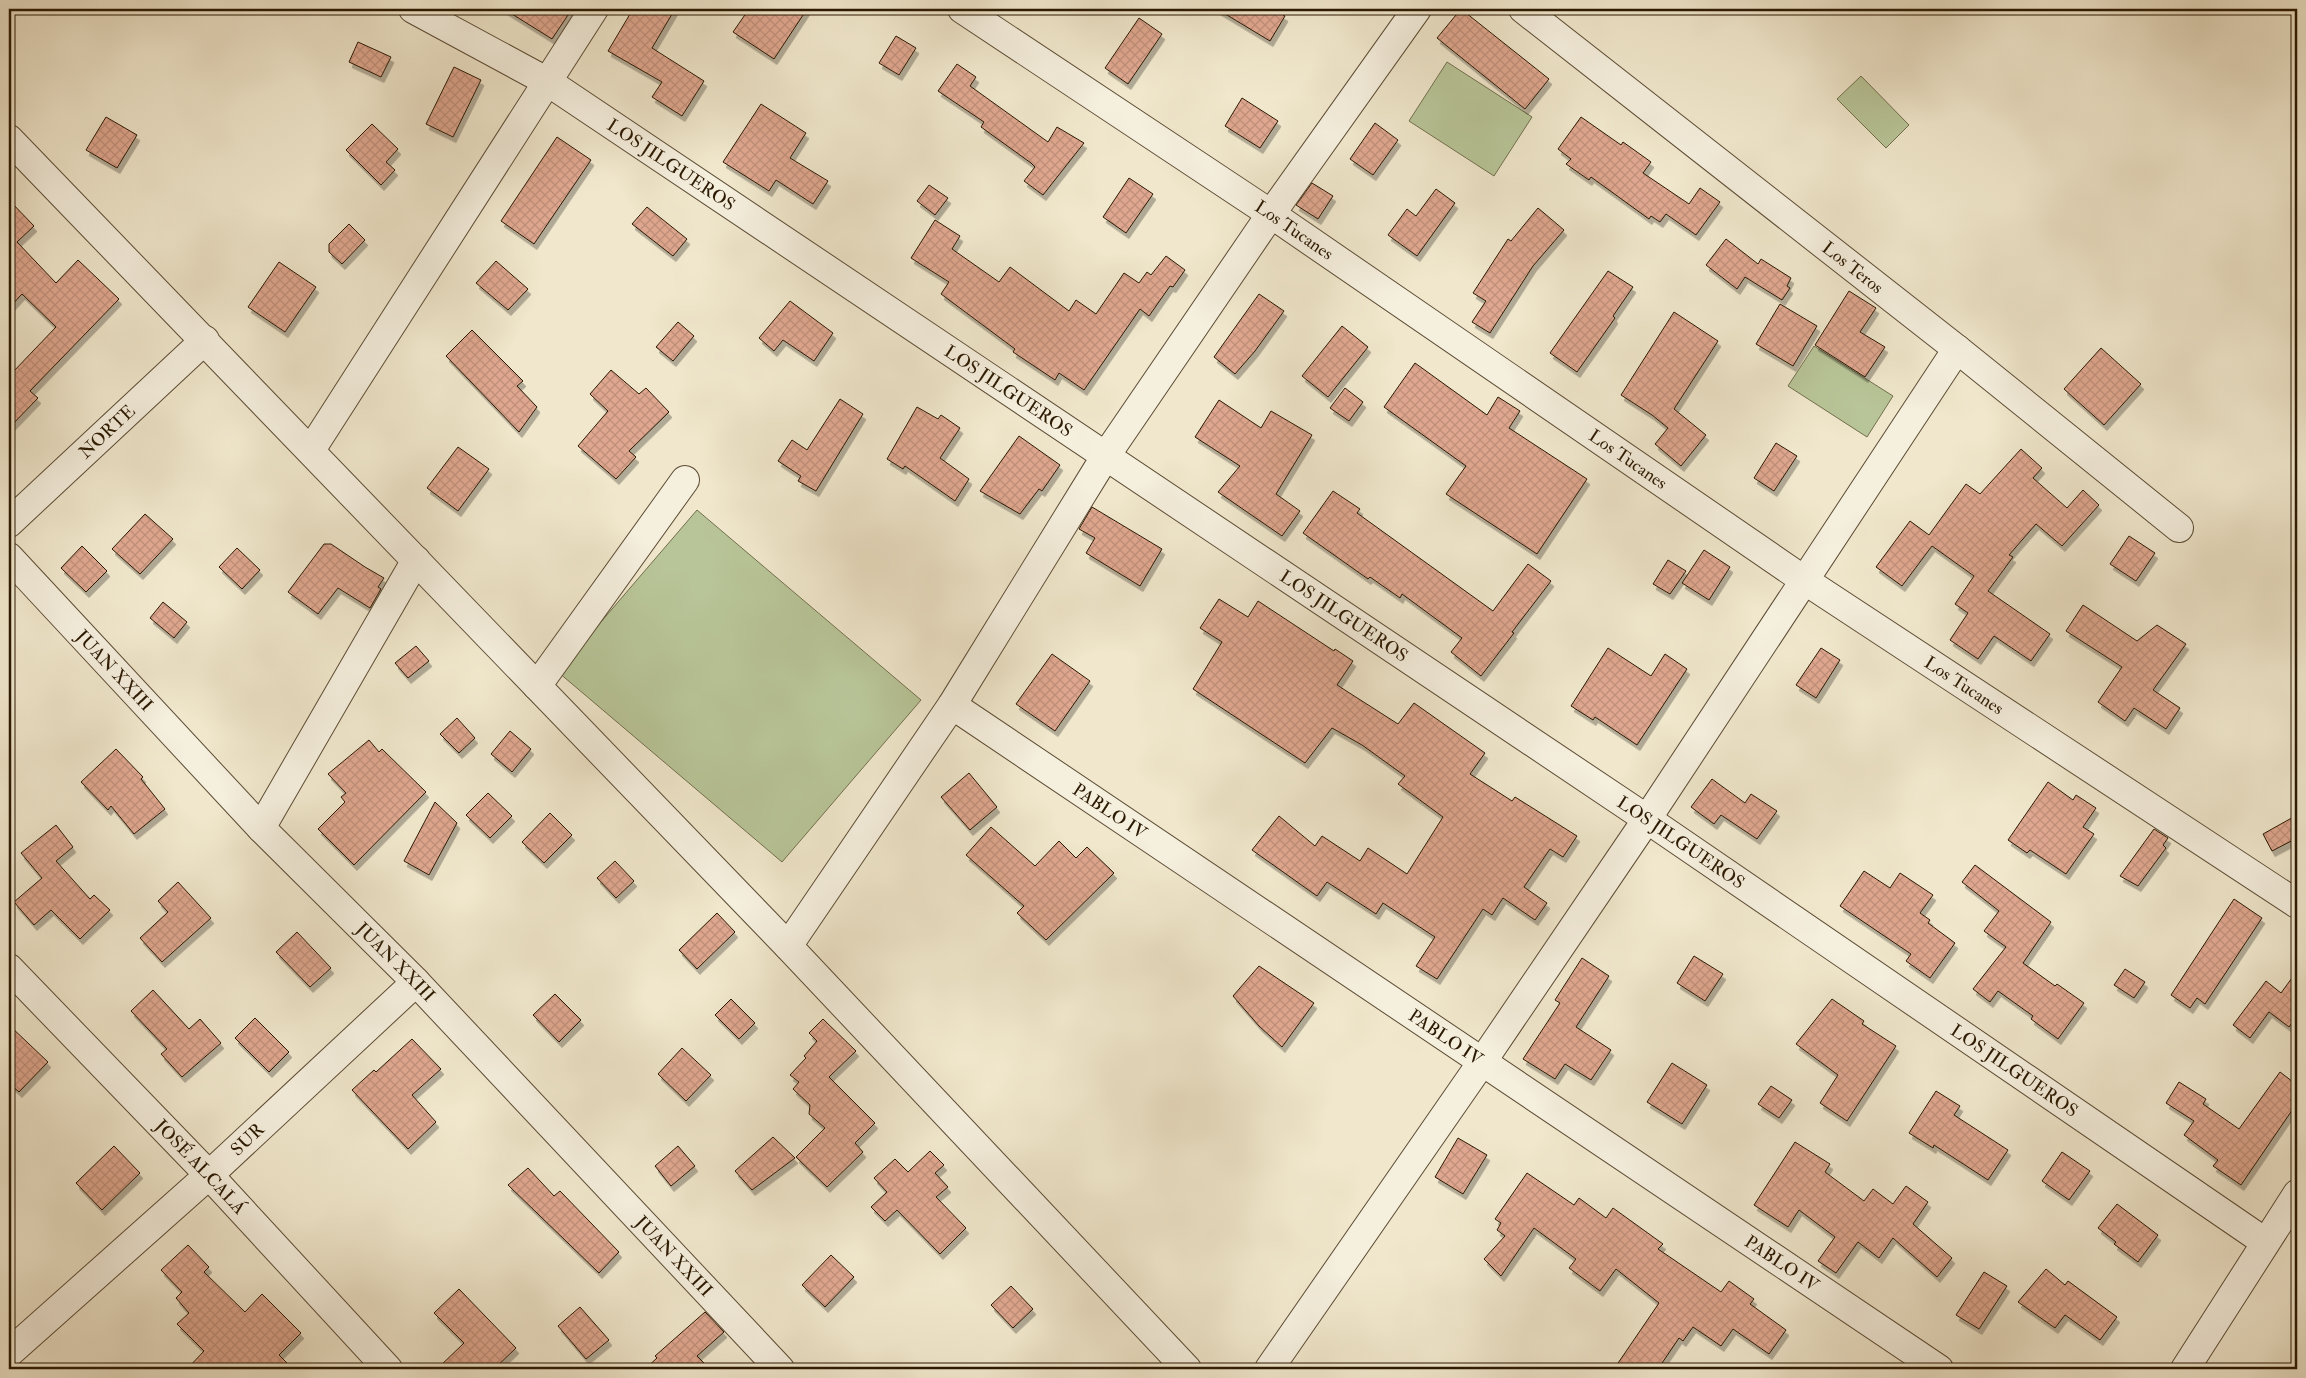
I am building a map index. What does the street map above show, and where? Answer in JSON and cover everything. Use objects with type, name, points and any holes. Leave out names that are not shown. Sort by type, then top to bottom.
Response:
[{"type":"street","name":"LOS JILGUEROS","points":[[414,9],[548,82],[1647,819],[2265,1242]]},
{"type":"street","points":[[311,450],[594,9]]},
{"type":"street","name":"Los Tucanes","points":[[962,9],[1271,214],[1804,580],[2297,904]]},
{"type":"street","points":[[788,946],[952,704],[1105,457],[1271,214],[1417,9]]},
{"type":"street","name":"Los Teros","points":[[1523,9],[1958,349],[2179,528]]},
{"type":"street","points":[[9,139],[788,946],[1187,1369]]},
{"type":"street","name":"NORTE","points":[[9,523],[205,340]]},
{"type":"street","points":[[1269,1369],[1482,1062],[1647,819],[1958,349]]},
{"type":"street","points":[[537,686],[685,480]]},
{"type":"street","name":"JUAN XXIII","points":[[9,557],[261,828],[416,982],[780,1369]]},
{"type":"street","points":[[261,828],[416,560]]},
{"type":"street","name":"PABLO IV","points":[[952,704],[1940,1369]]},
{"type":"street","name":"JOSÉ ALCALÁ","points":[[9,968],[209,1174],[388,1369]]},
{"type":"street","name":"SUR","points":[[9,1352],[209,1174],[416,982]]},
{"type":"street","points":[[2185,1369],[2297,1194]]},
{"type":"green space","points":[[1447,62],[1532,117],[1494,176],[1409,121]]},
{"type":"green space","points":[[1861,76],[1909,125],[1886,148],[1837,99]]},
{"type":"green space","points":[[1814,346],[1893,396],[1867,437],[1788,386]]},
{"type":"green space","points":[[697,510],[921,700],[782,862],[558,672]]},
{"type":"building","points":[[504,9],[572,9],[552,39]]},
{"type":"building","points":[[633,9],[675,9],[652,48],[704,81],[682,116],[652,97],[662,82],[608,51]]},
{"type":"building","points":[[749,9],[807,9],[774,59],[733,32]]},
{"type":"building","points":[[1217,9],[1274,9],[1285,16],[1270,41]]},
{"type":"building","points":[[1461,9],[1549,79],[1525,109],[1437,38]]},
{"type":"building","points":[[1139,18],[1162,34],[1128,84],[1105,68]]},
{"type":"building","points":[[896,36],[916,48],[899,75],[879,63]]},
{"type":"building","points":[[358,42],[391,57],[381,77],[349,62]]},
{"type":"building","points":[[957,64],[976,77],[970,86],[1048,142],[1057,127],[1084,143],[1043,195],[1024,181],[1035,167],[1031,163],[981,127],[984,122],[938,91]]},
{"type":"building","points":[[454,67],[481,80],[453,137],[426,124]]},
{"type":"building","points":[[1242,98],[1278,121],[1260,148],[1225,126]]},
{"type":"building","points":[[761,104],[806,133],[790,158],[828,181],[813,204],[776,180],[769,191],[723,162]]},
{"type":"building","points":[[106,117],[137,135],[117,168],[86,150]]},
{"type":"building","points":[[1581,117],[1621,145],[1623,142],[1651,162],[1643,173],[1689,204],[1700,188],[1720,202],[1696,235],[1666,214],[1660,222],[1651,216],[1649,219],[1591,177],[1589,180],[1566,164],[1571,159],[1558,149]]},
{"type":"building","points":[[1375,123],[1398,140],[1373,175],[1350,159]]},
{"type":"building","points":[[372,124],[398,149],[386,162],[395,170],[381,185],[346,150]]},
{"type":"building","points":[[557,137],[591,160],[534,244],[501,221]]},
{"type":"building","points":[[1129,178],[1153,194],[1126,233],[1103,217]]},
{"type":"building","points":[[1312,183],[1333,196],[1318,219],[1296,205]]},
{"type":"building","points":[[929,185],[948,198],[935,215],[917,201]]},
{"type":"building","points":[[1436,189],[1455,203],[1417,256],[1388,235],[1407,209],[1416,216]]},
{"type":"building","points":[[9,200],[34,226],[17,242],[56,283],[78,260],[119,299],[30,391],[38,398],[9,428],[9,370],[12,373],[56,327],[22,294],[9,308]]},
{"type":"building","points":[[647,207],[687,239],[673,256],[632,224]]},
{"type":"building","points":[[1538,208],[1564,230],[1533,266],[1490,333],[1472,322],[1486,301],[1473,293],[1508,239],[1511,241]]},
{"type":"building","points":[[935,220],[960,236],[952,249],[999,282],[1010,267],[1069,311],[1076,300],[1096,314],[1124,273],[1139,283],[1147,272],[1151,275],[1166,256],[1185,270],[1173,287],[1170,286],[1149,316],[1140,309],[1084,390],[1059,373],[1055,380],[1013,352],[1015,349],[941,294],[949,282],[911,258]]},
{"type":"building","points":[[349,224],[365,240],[342,264],[329,252],[329,244]]},
{"type":"building","points":[[1726,239],[1758,264],[1761,259],[1791,278],[1787,286],[1790,288],[1782,300],[1745,277],[1737,289],[1706,265]]},
{"type":"building","points":[[496,261],[528,289],[508,310],[476,283]]},
{"type":"building","points":[[279,262],[316,287],[285,332],[248,307]]},
{"type":"building","points":[[1608,271],[1633,287],[1613,316],[1615,318],[1577,372],[1550,353]]},
{"type":"building","points":[[1849,291],[1876,308],[1860,332],[1885,347],[1865,377],[1815,345]]},
{"type":"building","points":[[1259,294],[1284,311],[1255,351],[1235,374],[1214,357]]},
{"type":"building","points":[[790,301],[833,333],[814,361],[783,340],[774,351],[759,338]]},
{"type":"building","points":[[1780,304],[1817,326],[1793,366],[1756,344]]},
{"type":"building","points":[[1674,312],[1718,341],[1674,409],[1706,435],[1681,466],[1655,444],[1668,428],[1621,395]]},
{"type":"building","points":[[678,322],[694,336],[673,361],[656,347]]},
{"type":"building","points":[[1342,326],[1368,347],[1328,397],[1302,376]]},
{"type":"building","points":[[472,330],[523,381],[517,386],[537,407],[519,432],[446,356]]},
{"type":"building","points":[[2101,348],[2141,384],[2104,425],[2064,389]]},
{"type":"building","points":[[1415,363],[1487,415],[1498,397],[1520,411],[1509,428],[1587,479],[1537,554],[1446,494],[1466,466],[1384,407]]},
{"type":"building","points":[[611,370],[639,394],[646,388],[669,412],[629,451],[636,457],[616,479],[578,446],[608,411],[590,394]]},
{"type":"building","points":[[1345,388],[1363,402],[1349,421],[1330,408]]},
{"type":"building","points":[[840,399],[863,414],[816,491],[798,481],[801,476],[778,461],[792,440],[807,450]]},
{"type":"building","points":[[1219,400],[1261,428],[1271,411],[1312,435],[1276,494],[1300,511],[1282,536],[1218,492],[1240,466],[1195,437]]},
{"type":"building","points":[[917,407],[938,419],[941,415],[960,428],[940,458],[969,479],[955,501],[905,466],[903,469],[887,459]]},
{"type":"building","points":[[1019,436],[1060,465],[1042,491],[1039,489],[1020,514],[980,491]]},
{"type":"building","points":[[1776,443],[1797,456],[1774,491],[1754,478]]},
{"type":"building","points":[[458,447],[489,469],[458,511],[427,488]]},
{"type":"building","points":[[2021,449],[2042,468],[2033,478],[2067,508],[2083,490],[2099,505],[2062,546],[2036,524],[2009,555],[2013,557],[1988,591],[2050,634],[2031,661],[1994,636],[1978,659],[1950,640],[1968,613],[1955,604],[1974,576],[1932,546],[1902,586],[1876,567],[1910,521],[1929,535],[1966,484],[1980,494]]},
{"type":"building","points":[[1333,491],[1360,509],[1357,513],[1493,611],[1528,564],[1551,581],[1481,676],[1451,652],[1462,638],[1402,594],[1400,598],[1370,577],[1368,579],[1303,533]]},
{"type":"building","points":[[1092,507],[1162,549],[1140,586],[1086,553],[1095,538],[1079,529]]},
{"type":"building","points":[[145,514],[173,539],[140,574],[112,549]]},
{"type":"building","points":[[2129,536],[2155,553],[2136,581],[2110,564]]},
{"type":"building","points":[[324,544],[331,544],[384,578],[378,587],[381,589],[370,608],[338,588],[318,614],[288,592]]},
{"type":"building","points":[[82,546],[107,571],[86,592],[61,568]]},
{"type":"building","points":[[237,548],[260,570],[242,589],[219,567]]},
{"type":"building","points":[[1704,550],[1730,567],[1709,600],[1682,583]]},
{"type":"building","points":[[1668,560],[1686,571],[1670,594],[1653,584]]},
{"type":"building","points":[[1219,599],[1248,617],[1258,601],[1334,651],[1335,649],[1353,661],[1337,685],[1398,724],[1414,703],[1485,753],[1470,774],[1512,801],[1515,797],[1577,836],[1563,857],[1550,849],[1524,887],[1547,903],[1535,920],[1503,898],[1492,915],[1483,909],[1437,979],[1416,966],[1435,937],[1383,903],[1376,914],[1327,882],[1317,896],[1252,850],[1279,816],[1315,846],[1322,836],[1360,861],[1368,848],[1407,874],[1443,817],[1398,784],[1405,776],[1362,745],[1332,728],[1305,763],[1193,689],[1222,642],[1200,628]]},
{"type":"building","points":[[163,602],[187,622],[174,638],[150,618]]},
{"type":"building","points":[[2083,605],[2137,641],[2157,625],[2186,644],[2153,690],[2180,708],[2166,729],[2134,708],[2125,721],[2098,702],[2122,667],[2066,631]]},
{"type":"building","points":[[416,646],[429,661],[408,678],[395,663]]},
{"type":"building","points":[[1608,648],[1651,676],[1665,654],[1687,669],[1637,745],[1595,717],[1593,720],[1571,706]]},
{"type":"building","points":[[1821,648],[1840,660],[1816,698],[1796,685]]},
{"type":"building","points":[[1052,654],[1090,681],[1055,731],[1016,704]]},
{"type":"building","points":[[457,718],[475,738],[459,753],[440,734]]},
{"type":"building","points":[[510,731],[531,749],[512,772],[491,754]]},
{"type":"building","points":[[369,740],[379,752],[382,749],[426,792],[354,865],[318,829],[345,802],[341,797],[346,793],[328,774]]},
{"type":"building","points":[[116,749],[143,777],[141,779],[165,809],[134,834],[111,806],[108,810],[81,782]]},
{"type":"building","points":[[969,773],[997,807],[970,830],[941,797]]},
{"type":"building","points":[[1712,779],[1745,803],[1751,794],[1777,811],[1757,839],[1721,815],[1714,824],[1691,807]]},
{"type":"building","points":[[2048,782],[2073,800],[2076,795],[2096,808],[2083,827],[2094,834],[2066,874],[2030,850],[2027,853],[2008,840]]},
{"type":"building","points":[[488,793],[512,816],[490,838],[466,815]]},
{"type":"building","points":[[435,802],[457,823],[429,875],[404,861]]},
{"type":"building","points":[[550,813],[572,835],[544,863],[522,842]]},
{"type":"building","points":[[2297,815],[2297,838],[2272,851],[2263,834]]},
{"type":"building","points":[[56,825],[73,847],[56,861],[90,899],[94,895],[110,910],[80,939],[51,910],[34,925],[14,902],[42,878],[21,853]]},
{"type":"building","points":[[991,827],[1035,866],[1059,841],[1076,858],[1087,847],[1114,873],[1046,940],[1017,913],[1024,906],[966,855]]},
{"type":"building","points":[[2154,829],[2168,838],[2163,845],[2166,848],[2138,886],[2120,876]]},
{"type":"building","points":[[615,861],[634,881],[616,898],[597,878]]},
{"type":"building","points":[[1975,865],[2051,922],[2023,963],[2055,986],[2057,984],[2084,1003],[2058,1039],[2031,1019],[2033,1016],[1998,991],[1990,1002],[1973,989],[2006,947],[1984,931],[1999,911],[1962,882]]},
{"type":"building","points":[[1864,871],[1890,888],[1900,873],[1933,895],[1920,913],[1930,920],[1928,923],[1955,943],[1930,978],[1906,961],[1911,954],[1840,906]]},
{"type":"building","points":[[178,882],[211,918],[162,962],[140,938],[168,912],[158,901]]},
{"type":"building","points":[[2234,899],[2262,918],[2205,1004],[2197,998],[2190,1008],[2171,995]]},
{"type":"building","points":[[717,913],[735,932],[697,969],[679,950]]},
{"type":"building","points":[[297,932],[331,968],[310,987],[276,952]]},
{"type":"building","points":[[1694,956],[1723,974],[1705,1001],[1677,983]]},
{"type":"building","points":[[1582,958],[1609,976],[1576,1027],[1611,1050],[1591,1080],[1565,1064],[1555,1079],[1523,1059],[1560,1003],[1555,1000]]},
{"type":"building","points":[[1259,966],[1314,1003],[1282,1047],[1259,1026],[1233,996]]},
{"type":"building","points":[[2125,969],[2145,982],[2134,998],[2114,985]]},
{"type":"building","points":[[2297,971],[2297,1016],[2289,1027],[2269,1012],[2250,1038],[2233,1025],[2266,981],[2281,993]]},
{"type":"building","points":[[153,990],[189,1029],[200,1019],[221,1043],[182,1077],[161,1054],[167,1049],[131,1011]]},
{"type":"building","points":[[555,994],[581,1020],[559,1042],[533,1015]]},
{"type":"building","points":[[731,999],[755,1023],[739,1039],[715,1015]]},
{"type":"building","points":[[1832,999],[1864,1021],[1862,1024],[1896,1046],[1847,1121],[1820,1103],[1838,1075],[1796,1044]]},
{"type":"building","points":[[255,1018],[289,1052],[269,1072],[235,1038]]},
{"type":"building","points":[[823,1019],[856,1051],[829,1077],[875,1123],[855,1143],[863,1152],[827,1187],[796,1157],[825,1128],[809,1114],[810,1105],[793,1089],[799,1082],[790,1075],[806,1058],[804,1056],[817,1041],[809,1033]]},
{"type":"building","points":[[9,1025],[48,1062],[19,1092],[9,1083]]},
{"type":"building","points":[[412,1039],[441,1069],[412,1095],[436,1122],[408,1149],[352,1090],[374,1070],[376,1072]]},
{"type":"building","points":[[682,1048],[711,1075],[686,1101],[658,1074]]},
{"type":"building","points":[[1672,1063],[1707,1085],[1682,1124],[1647,1102]]},
{"type":"building","points":[[2280,1072],[2297,1085],[2297,1103],[2241,1185],[2213,1166],[2218,1160],[2184,1135],[2194,1121],[2166,1103],[2179,1082],[2206,1099],[2203,1104],[2239,1129]]},
{"type":"building","points":[[1771,1086],[1792,1100],[1779,1118],[1758,1104]]},
{"type":"building","points":[[1936,1091],[1960,1106],[1954,1115],[2008,1150],[1988,1180],[1934,1145],[1933,1148],[1909,1133]]},
{"type":"building","points":[[773,1137],[795,1158],[752,1190],[735,1171]]},
{"type":"building","points":[[1458,1138],[1487,1155],[1463,1194],[1435,1177]]},
{"type":"building","points":[[1795,1142],[1830,1164],[1825,1172],[1864,1201],[1873,1189],[1893,1204],[1906,1186],[1928,1202],[1913,1224],[1952,1258],[1937,1277],[1893,1238],[1879,1258],[1858,1242],[1836,1273],[1818,1261],[1835,1237],[1799,1210],[1788,1227],[1754,1205]]},
{"type":"building","points":[[114,1146],[140,1173],[102,1210],[76,1183]]},
{"type":"building","points":[[678,1146],[695,1166],[671,1186],[655,1166]]},
{"type":"building","points":[[930,1151],[944,1165],[935,1173],[948,1187],[936,1197],[966,1228],[940,1254],[897,1210],[885,1221],[871,1207],[887,1192],[874,1178],[895,1159],[908,1172]]},
{"type":"building","points":[[2062,1152],[2090,1171],[2069,1200],[2042,1181]]},
{"type":"building","points":[[528,1168],[554,1196],[560,1191],[619,1252],[599,1273],[508,1185]]},
{"type":"building","points":[[1527,1173],[1574,1205],[1579,1198],[1606,1218],[1613,1208],[1663,1244],[1658,1249],[1721,1292],[1729,1281],[1754,1299],[1750,1304],[1786,1330],[1769,1354],[1733,1329],[1721,1346],[1693,1327],[1683,1341],[1679,1338],[1658,1369],[1614,1369],[1659,1303],[1616,1269],[1600,1291],[1569,1268],[1576,1259],[1534,1228],[1501,1276],[1484,1259],[1505,1236],[1497,1230],[1501,1223],[1495,1219]]},
{"type":"building","points":[[2117,1204],[2158,1235],[2138,1262],[2114,1244],[2116,1242],[2098,1228]]},
{"type":"building","points":[[188,1245],[209,1267],[204,1272],[245,1312],[262,1294],[301,1333],[279,1355],[293,1369],[187,1369],[204,1351],[177,1324],[189,1313],[176,1298],[182,1292],[161,1270]]},
{"type":"building","points":[[831,1255],[854,1277],[825,1307],[802,1285]]},
{"type":"building","points":[[2046,1269],[2065,1285],[2068,1281],[2117,1317],[2100,1340],[2065,1315],[2055,1328],[2018,1302]]},
{"type":"building","points":[[1984,1272],[2007,1286],[1979,1329],[1956,1315]]},
{"type":"building","points":[[1011,1286],[1033,1309],[1013,1328],[991,1305]]},
{"type":"building","points":[[459,1289],[516,1348],[494,1369],[437,1369],[464,1343],[434,1313]]},
{"type":"building","points":[[580,1307],[609,1340],[586,1359],[558,1326]]},
{"type":"building","points":[[705,1312],[724,1332],[697,1356],[710,1369],[645,1369],[657,1358],[655,1356]]}]
